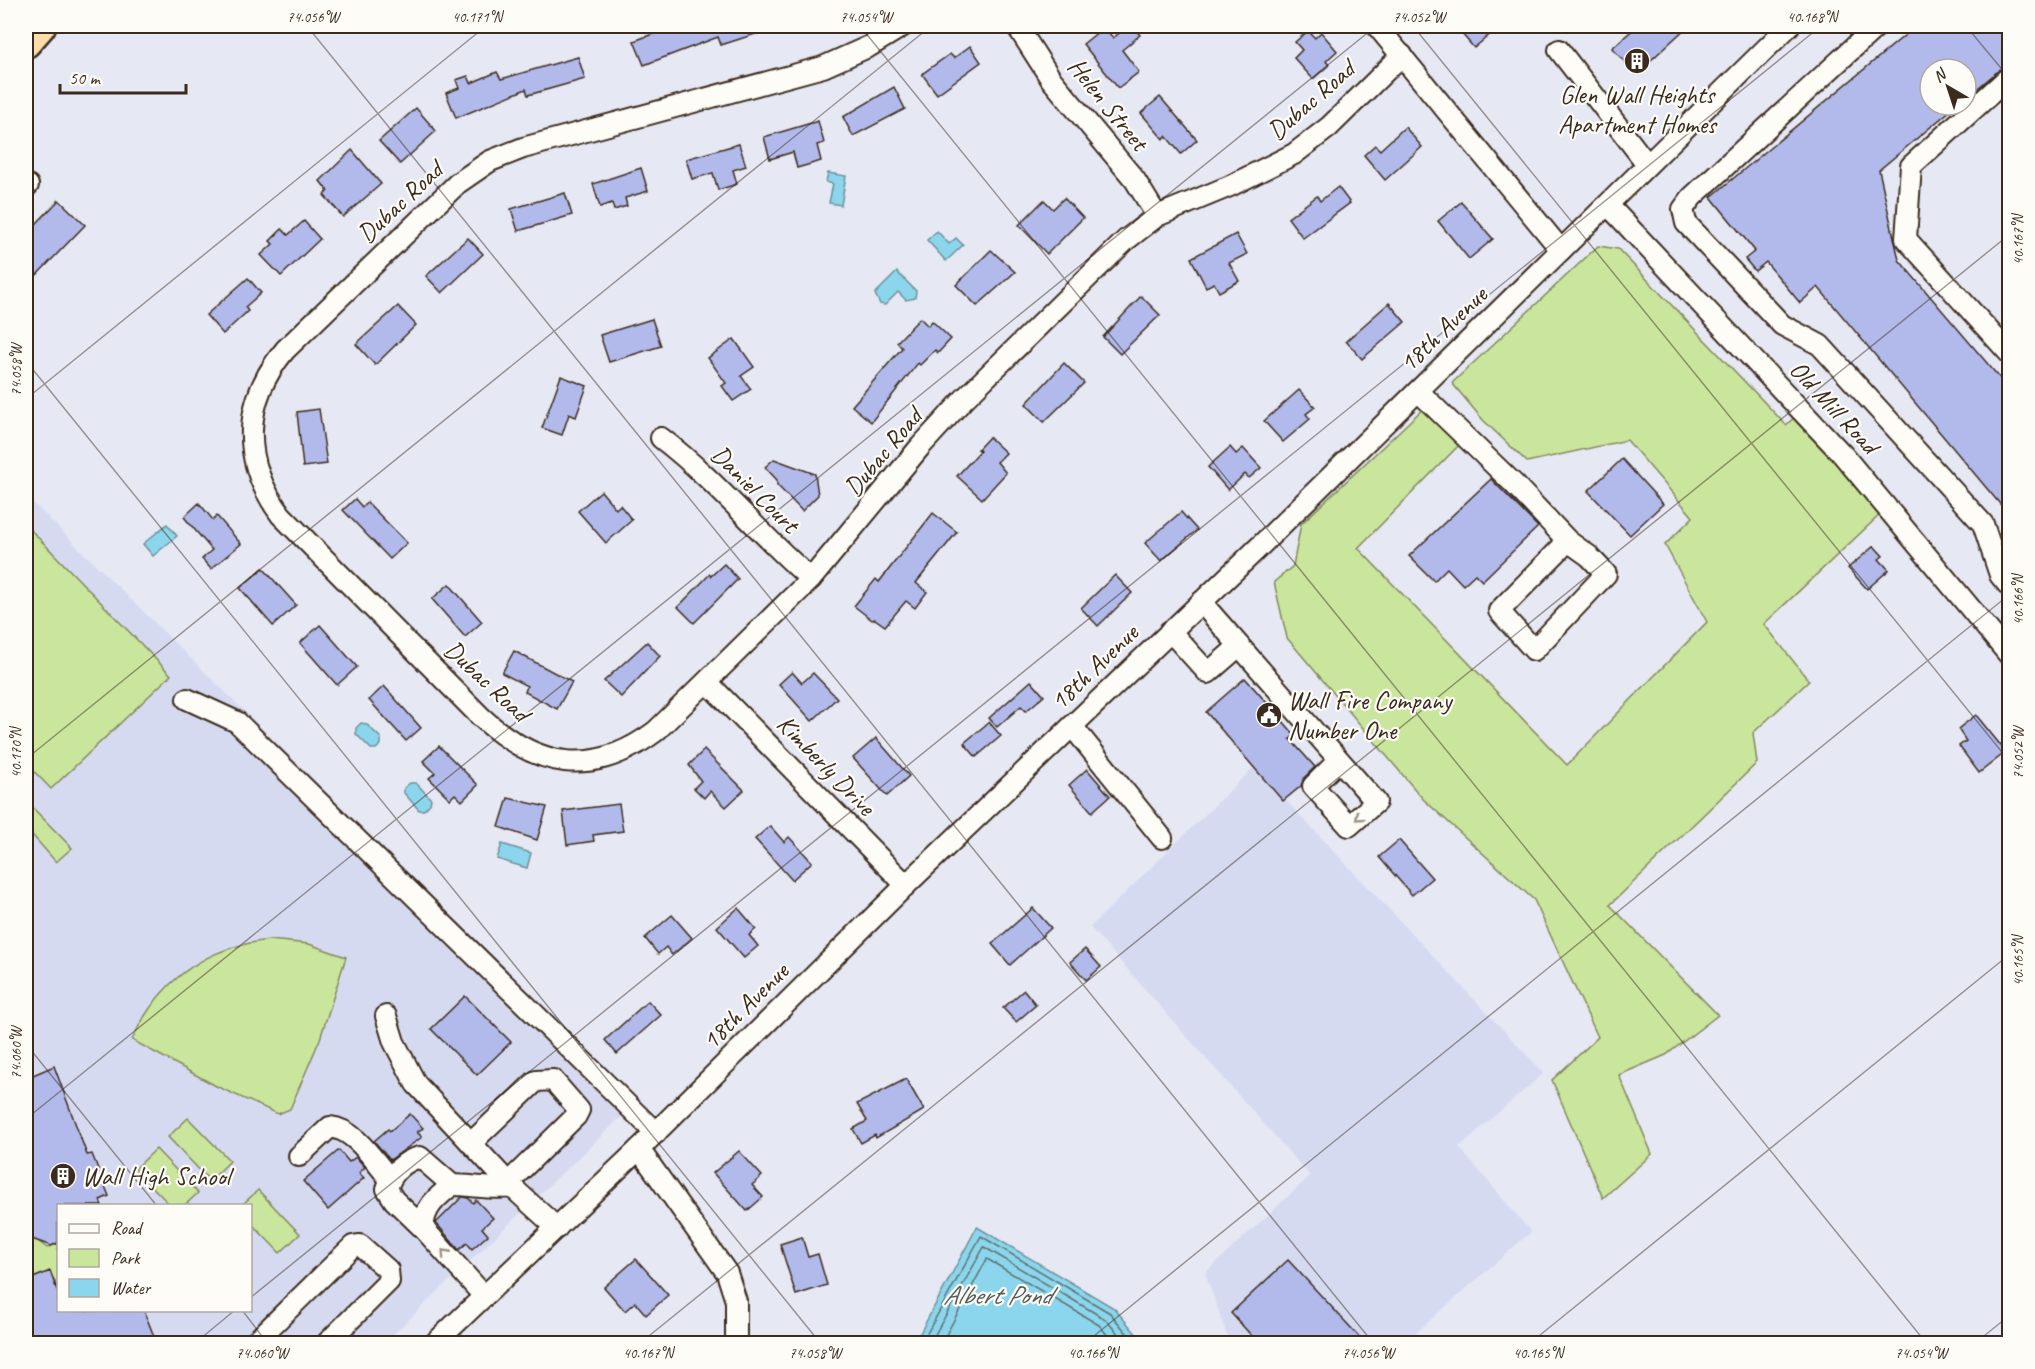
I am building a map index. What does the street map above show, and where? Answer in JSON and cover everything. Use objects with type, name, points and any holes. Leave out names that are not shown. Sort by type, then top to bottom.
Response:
[{"type":"highway","points":[[26,43],[40,26]]},
{"type":"street","name":"Dubac Road","points":[[903,26],[870,46],[824,68],[523,148],[490,161],[458,183],[285,350],[266,377],[258,394],[251,430],[252,454],[258,477],[268,498],[281,515],[372,608],[508,741],[529,752],[561,760],[588,761],[614,755],[656,731],[811,579],[920,447],[964,399],[1126,240],[1157,216],[1230,186],[1294,154],[1329,127],[1402,55]]},
{"type":"street","name":"Helen Street","points":[[1017,26],[1051,79],[1135,180],[1157,216]]},
{"type":"street","points":[[1377,26],[1562,250]]},
{"type":"street","name":"18th Avenue","points":[[434,1344],[656,1133],[906,885],[1418,391],[1789,26]]},
{"type":"street","points":[[1877,26],[1692,196],[1683,209],[1686,223],[1782,325],[1820,345],[1983,524],[2000,575],[2010,587]]},
{"type":"street","points":[[1559,50],[1647,164]]},
{"type":"street","points":[[2010,76],[1911,166],[1906,239],[2010,354]]},
{"type":"street","name":"Old Mill Road","points":[[1608,205],[1843,455],[2010,656]]},
{"type":"street","points":[[1418,391],[1514,484],[1568,541],[1589,556],[1606,574],[1534,650],[1499,611],[1568,541]]},
{"type":"street","name":"Daniel Court","points":[[661,438],[722,491],[779,552],[811,579]]},
{"type":"street","points":[[1201,602],[1339,760]]},
{"type":"street","points":[[1170,631],[1208,673],[1239,646]]},
{"type":"street","name":"Kimberly Drive","points":[[707,682],[906,885]]},
{"type":"street","points":[[186,699],[237,722],[656,1133]]},
{"type":"street","points":[[1072,726],[1162,838]]},
{"type":"street","points":[[386,1016],[394,1042],[416,1084],[510,1185],[556,1228]]},
{"type":"street","points":[[424,1229],[423,1218],[433,1201],[452,1185],[474,1185],[497,1189],[510,1185],[576,1116],[579,1110],[553,1080],[536,1081],[471,1143]]},
{"type":"street","points":[[299,1156],[330,1127],[338,1128],[348,1133],[390,1179]]},
{"type":"street","points":[[639,1149],[727,1273],[736,1301],[736,1344]]},
{"type":"street","points":[[452,1185],[420,1157],[409,1160],[390,1179],[387,1189],[394,1200],[424,1229],[484,1296]]},
{"type":"street","points":[[253,1344],[352,1246],[360,1245],[388,1270],[389,1281],[326,1344]]},
{"type":"shaded area","points":[[26,496],[639,1100],[384,1343],[26,1343]]},
{"type":"shaded area","points":[[1254,767],[1544,1073],[1459,1147],[1531,1232],[1404,1343],[1237,1343],[1227,1335],[1205,1273],[1310,1176],[1090,927]]},
{"type":"green space","points":[[1598,246],[1618,249],[1786,425],[1797,415],[1885,510],[1764,624],[1809,681],[1753,733],[1757,763],[1610,905],[1718,1015],[1666,1055],[1619,1075],[1652,1154],[1603,1198],[1552,1080],[1598,1037],[1534,900],[1423,799],[1287,638],[1274,582],[1293,566],[1301,524],[1427,405],[1463,441],[1358,548],[1567,765],[1707,622],[1665,545],[1693,517],[1627,440],[1527,462],[1483,420],[1452,383]]},
{"type":"green space","points":[[26,525],[171,675],[51,789],[26,763]]},
{"type":"green space","points":[[26,801],[72,848],[56,862],[26,828]]},
{"type":"green space","points":[[270,940],[309,944],[346,957],[320,1039],[290,1109],[278,1114],[216,1086],[132,1040],[156,1000],[170,984],[187,971],[225,950]]},
{"type":"green space","points":[[188,1118],[230,1161],[210,1181],[168,1137]]},
{"type":"green space","points":[[156,1149],[198,1193],[186,1204],[169,1204],[135,1169]]},
{"type":"green space","points":[[258,1190],[300,1234],[280,1253],[252,1224],[252,1204],[243,1204]]},
{"type":"green space","points":[[26,1232],[47,1248],[57,1243],[57,1287],[50,1271],[26,1281]]},
{"type":"water","points":[[828,173],[846,176],[841,205],[829,203],[833,184],[826,182]]},
{"type":"water","points":[[937,231],[949,244],[956,238],[963,245],[946,261],[927,240]]},
{"type":"water","points":[[897,272],[916,291],[915,298],[906,300],[898,292],[885,305],[880,304],[875,294]]},
{"type":"water","points":[[167,524],[177,536],[153,556],[143,544]]},
{"type":"water","points":[[361,723],[366,724],[381,738],[381,744],[376,749],[371,749],[356,734],[356,728]]},
{"type":"water","points":[[410,783],[416,783],[431,799],[430,804],[424,810],[419,810],[404,793],[404,788]]},
{"type":"water","points":[[502,844],[531,853],[527,868],[497,859]]},
{"type":"water","name":"Albert Pond","points":[[977,1227],[1114,1308],[1144,1343],[919,1343],[918,1337]]},
{"type":"building","points":[[674,26],[773,26],[774,28],[721,45],[718,37],[644,65],[634,41]]},
{"type":"building","points":[[1128,26],[1132,26],[1140,35],[1122,50],[1139,72],[1118,88],[1083,44],[1104,27],[1113,38]]},
{"type":"building","points":[[1455,26],[1500,26],[1474,48]]},
{"type":"building","name":"Glen Wall Heights Apartment Homes","points":[[1637,26],[1688,26],[1636,74],[1612,48]]},
{"type":"building","points":[[1916,26],[2010,26],[2010,61],[1978,88],[1978,57],[1918,57],[1918,117],[1943,117],[1879,170],[1899,260],[2010,390],[2010,516],[1818,287],[1800,303],[1766,262],[1755,271],[1745,259],[1755,251],[1711,197]]},
{"type":"building","points":[[1308,31],[1315,38],[1321,32],[1337,51],[1326,61],[1329,65],[1313,79],[1294,58],[1302,50],[1295,42]]},
{"type":"building","points":[[970,46],[981,62],[937,94],[922,74],[950,54],[954,58]]},
{"type":"building","points":[[578,57],[585,79],[528,95],[526,89],[456,118],[446,93],[459,88],[456,80],[468,76],[471,83],[497,72],[501,79]]},
{"type":"building","points":[[894,87],[905,109],[853,136],[843,117]]},
{"type":"building","points":[[1160,97],[1197,140],[1181,154],[1166,136],[1163,139],[1141,113]]},
{"type":"building","points":[[416,108],[436,131],[400,164],[379,141]]},
{"type":"building","points":[[818,121],[824,143],[817,145],[821,161],[797,168],[793,152],[770,159],[764,137]]},
{"type":"building","points":[[1405,127],[1422,147],[1385,180],[1364,155],[1375,145],[1380,150]]},
{"type":"building","points":[[739,144],[746,166],[733,170],[737,184],[718,190],[713,173],[692,179],[686,159]]},
{"type":"building","points":[[352,150],[381,184],[343,217],[324,195],[328,191],[320,181]]},
{"type":"building","points":[[641,168],[648,191],[625,198],[627,206],[614,210],[612,203],[600,207],[593,184]]},
{"type":"building","points":[[1338,187],[1350,203],[1303,238],[1288,218],[1317,196],[1320,201]]},
{"type":"building","points":[[565,193],[572,215],[518,231],[511,209]]},
{"type":"building","points":[[1064,198],[1083,218],[1047,254],[1019,225],[1044,200],[1053,209]]},
{"type":"building","points":[[59,200],[85,225],[32,280],[26,274],[26,229],[33,222],[36,224]]},
{"type":"building","points":[[1461,202],[1493,239],[1469,259],[1438,221]]},
{"type":"building","points":[[304,221],[320,239],[281,276],[261,255],[273,244],[270,241],[282,229],[288,235]]},
{"type":"building","points":[[1236,234],[1247,254],[1229,263],[1239,281],[1219,292],[1214,283],[1206,287],[1191,258]]},
{"type":"building","points":[[468,238],[483,254],[442,293],[426,276]]},
{"type":"building","points":[[991,250],[1015,272],[977,306],[956,285]]},
{"type":"building","points":[[248,278],[261,293],[245,307],[248,311],[223,334],[206,315]]},
{"type":"building","points":[[1141,296],[1160,315],[1120,354],[1103,337]]},
{"type":"building","points":[[1389,303],[1405,322],[1362,359],[1346,341]]},
{"type":"building","points":[[398,306],[416,325],[375,365],[356,344]]},
{"type":"building","points":[[920,318],[928,326],[932,321],[951,339],[938,353],[935,350],[920,365],[918,363],[871,422],[852,406],[902,348],[897,342]]},
{"type":"building","points":[[652,319],[661,346],[609,362],[600,335]]},
{"type":"building","points":[[734,339],[754,367],[741,376],[751,389],[733,401],[722,386],[726,383],[708,358]]},
{"type":"building","points":[[1064,363],[1084,383],[1044,422],[1026,404]]},
{"type":"building","points":[[561,376],[587,386],[576,417],[569,414],[562,435],[542,428]]},
{"type":"building","points":[[1299,390],[1315,407],[1306,414],[1310,419],[1283,442],[1264,421]]},
{"type":"building","points":[[319,409],[327,464],[303,467],[297,412]]},
{"type":"building","points":[[989,437],[1006,453],[997,462],[1006,473],[982,499],[957,476],[980,451],[978,449]]},
{"type":"building","points":[[1230,447],[1236,454],[1243,448],[1261,468],[1249,478],[1245,474],[1228,490],[1208,467]]},
{"type":"building","points":[[774,459],[815,474],[818,495],[802,511],[777,485],[777,480],[765,467]]},
{"type":"building","points":[[1622,459],[1663,504],[1630,535],[1588,491]]},
{"type":"building","points":[[1491,479],[1538,527],[1482,581],[1475,574],[1463,585],[1447,568],[1434,581],[1409,556]]},
{"type":"building","points":[[601,491],[616,509],[620,505],[632,520],[606,543],[578,511]]},
{"type":"building","points":[[355,499],[362,507],[367,502],[407,543],[390,559],[343,510]]},
{"type":"building","points":[[199,503],[213,520],[217,516],[241,544],[211,569],[202,559],[212,550],[184,517]]},
{"type":"building","points":[[1181,512],[1197,530],[1161,561],[1145,543]]},
{"type":"building","points":[[933,513],[957,532],[916,583],[927,592],[915,608],[906,601],[885,626],[875,619],[872,620],[854,606],[876,579],[879,582]]},
{"type":"building","points":[[1874,546],[1883,556],[1879,559],[1889,570],[1867,589],[1848,568]]},
{"type":"building","points":[[724,564],[738,579],[694,623],[678,607],[710,574],[711,576]]},
{"type":"building","points":[[263,568],[296,605],[273,626],[240,588]]},
{"type":"building","points":[[1115,575],[1132,593],[1098,626],[1081,608]]},
{"type":"building","points":[[449,584],[482,622],[465,637],[432,599]]},
{"type":"building","points":[[320,625],[357,667],[337,685],[300,643]]},
{"type":"building","points":[[647,642],[660,656],[621,697],[604,681]]},
{"type":"building","points":[[514,651],[572,682],[557,709],[525,692],[527,686],[502,673]]},
{"type":"building","points":[[792,672],[802,683],[813,673],[837,698],[812,721],[779,684]]},
{"type":"building","points":[[1245,678],[1295,735],[1290,739],[1315,767],[1304,778],[1301,786],[1283,801],[1206,712]]},
{"type":"building","points":[[1031,681],[1044,696],[1026,711],[1021,706],[997,727],[989,718]]},
{"type":"building","points":[[384,686],[421,728],[406,741],[369,700]]},
{"type":"building","points":[[1976,715],[2006,752],[1979,773],[1959,746],[1966,741],[1958,729]]},
{"type":"building","points":[[989,722],[1001,736],[976,757],[964,743]]},
{"type":"building","points":[[876,738],[909,776],[887,796],[853,758]]},
{"type":"building","points":[[439,746],[478,785],[462,801],[455,794],[450,799],[429,778],[435,773],[423,761]]},
{"type":"building","points":[[704,750],[744,790],[726,807],[710,791],[704,798],[694,788],[701,781],[689,765]]},
{"type":"building","points":[[1087,769],[1110,796],[1092,812],[1069,785]]},
{"type":"building","points":[[508,798],[547,807],[537,840],[499,827]]},
{"type":"building","points":[[619,804],[623,831],[593,835],[594,841],[567,845],[563,811]]},
{"type":"building","points":[[770,826],[784,842],[789,837],[812,862],[792,880],[755,839]]},
{"type":"building","points":[[1399,840],[1432,878],[1412,895],[1379,857]]},
{"type":"building","points":[[738,908],[756,929],[749,935],[758,946],[744,958],[717,927]]},
{"type":"building","points":[[1033,908],[1051,928],[1010,965],[992,944]]},
{"type":"building","points":[[672,915],[692,938],[672,955],[666,947],[658,954],[645,938]]},
{"type":"building","points":[[1085,949],[1101,967],[1086,980],[1070,962]]},
{"type":"building","points":[[1024,990],[1036,1005],[1016,1022],[1003,1008]]},
{"type":"building","points":[[465,996],[511,1042],[477,1075],[431,1029]]},
{"type":"building","points":[[648,1001],[661,1015],[617,1054],[605,1040]]},
{"type":"building","name":"Wall High School","points":[[54,1066],[87,1155],[92,1154],[109,1196],[100,1200],[101,1204],[57,1204],[57,1243],[51,1246],[32,1239],[26,1232],[26,1078]]},
{"type":"building","points":[[906,1079],[924,1110],[876,1138],[875,1135],[861,1143],[853,1129],[867,1121],[857,1104]]},
{"type":"building","points":[[410,1114],[423,1128],[417,1132],[422,1137],[390,1160],[374,1141]]},
{"type":"building","points":[[339,1150],[349,1162],[356,1157],[365,1167],[359,1173],[364,1178],[328,1210],[303,1181]]},
{"type":"building","points":[[739,1151],[762,1176],[752,1185],[763,1197],[747,1211],[713,1173]]},
{"type":"building","points":[[462,1197],[468,1198],[473,1203],[476,1200],[493,1218],[482,1228],[488,1235],[472,1249],[467,1243],[459,1250],[436,1223]]},
{"type":"building","points":[[802,1237],[808,1257],[818,1254],[827,1285],[796,1295],[780,1244]]},
{"type":"building","points":[[636,1259],[668,1295],[646,1315],[635,1302],[625,1311],[604,1287]]},
{"type":"building","points":[[1288,1260],[1366,1344],[1259,1344],[1231,1313]]},
{"type":"building","points":[[50,1271],[57,1290],[57,1312],[144,1312],[157,1344],[26,1344],[26,1281]]},
{"type":"place","name":"Glen Wall Heights Apartment Homes","points":[[1637,61]]},
{"type":"place","name":"Wall Fire Company Number One","points":[[1269,715]]},
{"type":"place","name":"Wall High School","points":[[63,1176]]}]
